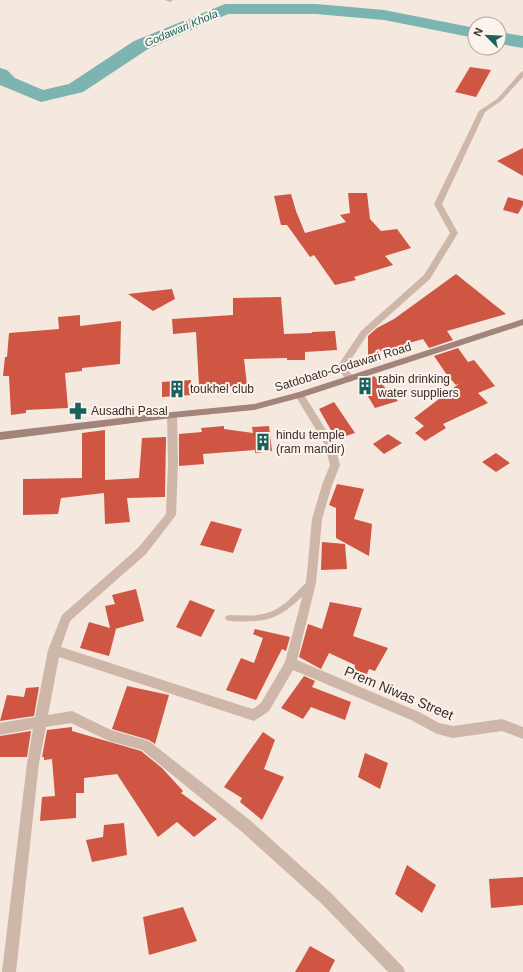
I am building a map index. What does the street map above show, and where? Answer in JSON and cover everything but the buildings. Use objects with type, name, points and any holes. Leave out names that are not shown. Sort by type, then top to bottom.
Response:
[{"type":"street","points":[[350,378],[341,367],[364,333],[427,277],[454,233],[438,204],[482,110],[499,100],[523,72]]},
{"type":"street","name":"Satdobato-Godawari Road","points":[[0,436],[172,415],[254,407],[300,395],[523,322]]},
{"type":"street","points":[[54,650],[254,715],[265,707],[290,664],[311,583],[317,519],[327,485],[335,465],[329,443],[300,395]]},
{"type":"street","points":[[9,972],[32,770],[54,650],[66,618],[142,551],[171,515],[173,462],[172,415]]},
{"type":"street","name":"Prem Niwas Street","points":[[290,664],[415,716],[437,728],[453,732],[502,725],[523,733]]},
{"type":"street","points":[[0,729],[72,717],[109,735],[145,745],[252,831],[327,899],[398,972]]},
{"type":"lane","points":[[229,618],[250,620],[272,616],[285,608],[311,583]]},
{"type":"waterway","name":"Godawari Khola","points":[[0,74],[8,82],[41,96],[76,88],[141,45],[225,9],[316,9],[384,15],[467,31]]},
{"type":"waterway","name":"Godawari Khola","points":[[507,39],[523,42]]},
{"type":"place","name":"rabin drinking water suppliers","points":[[365,386]]},
{"type":"place","name":"toukhel club","points":[[177,389]]},
{"type":"place","name":"Ausadhi Pasal","points":[[78,411]]},
{"type":"place","name":"hindu temple (ram mandir)","points":[[263,442]]}]
